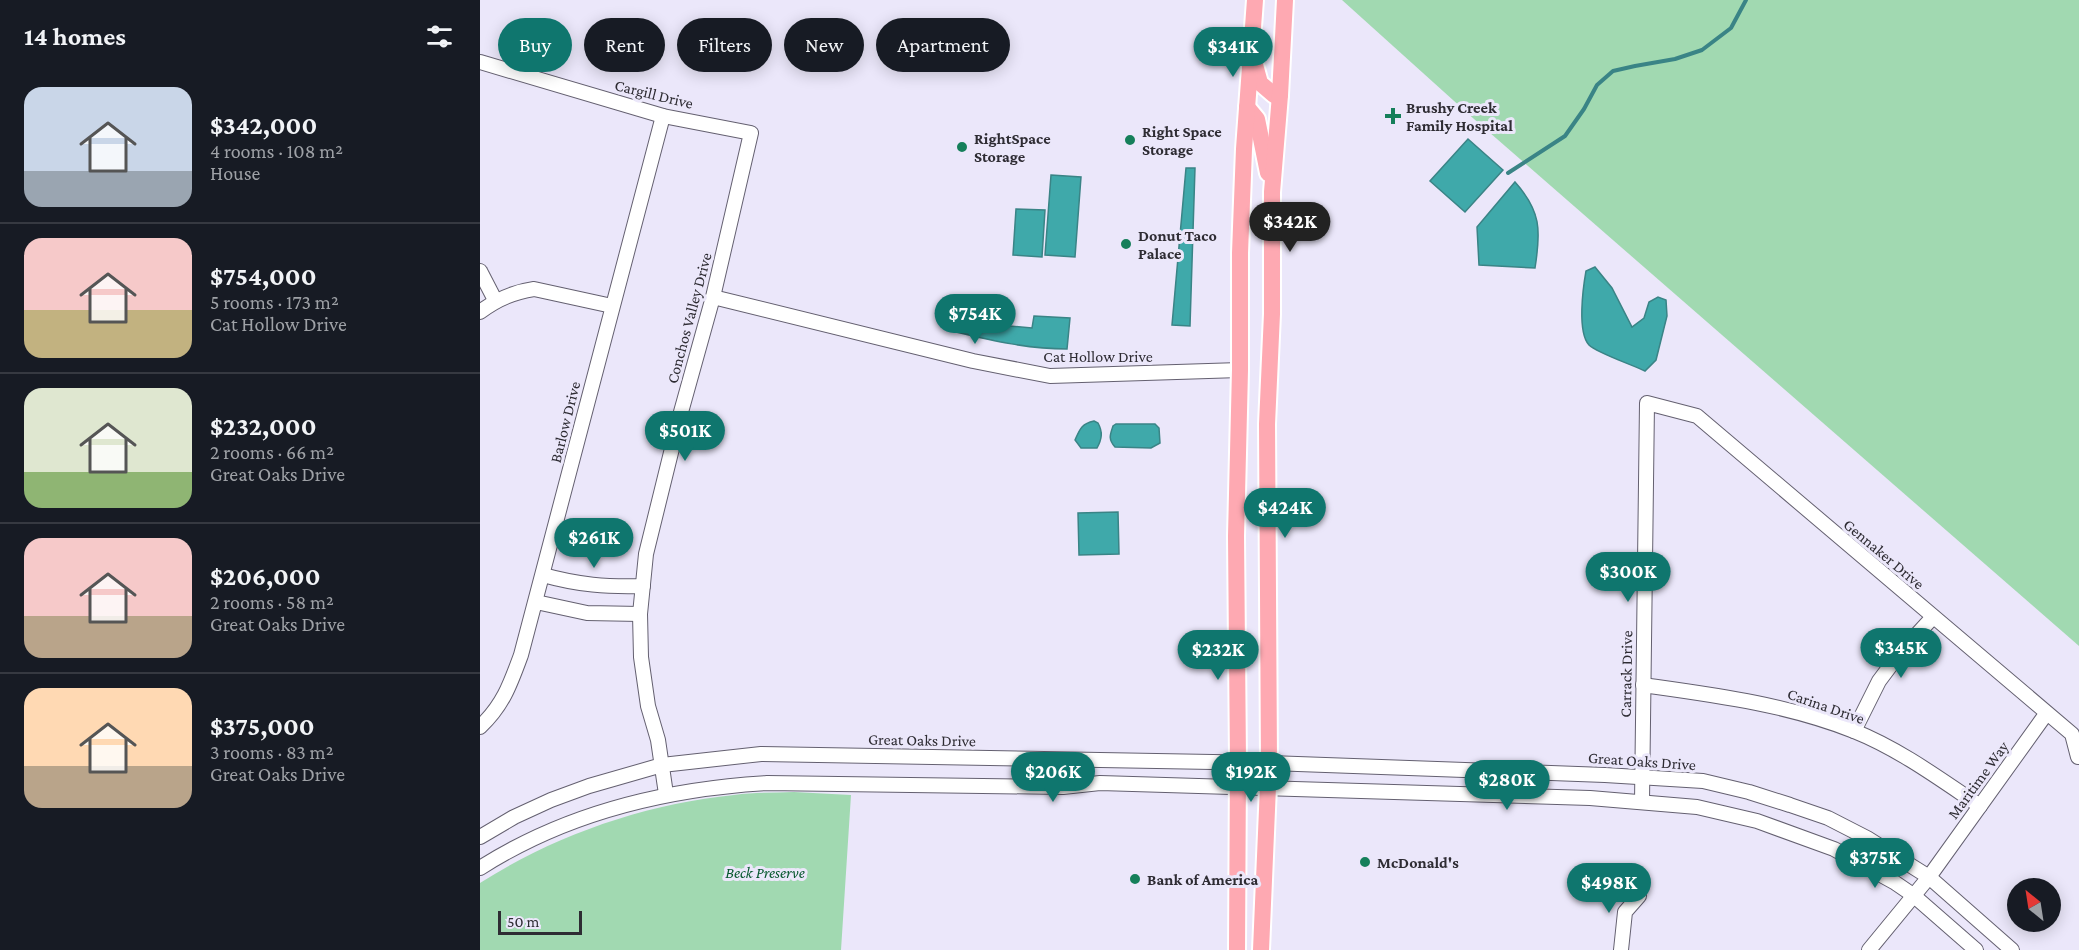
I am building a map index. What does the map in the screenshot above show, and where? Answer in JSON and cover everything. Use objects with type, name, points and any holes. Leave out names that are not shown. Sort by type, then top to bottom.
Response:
[{"type":"main road","points":[[1236,950],[1238,762],[1235,663],[1241,242],[1244,149],[1255,0]]},
{"type":"main road","points":[[1261,950],[1269,763],[1267,424],[1272,314],[1272,192],[1281,95],[1285,0]]},
{"type":"main road","points":[[1252,53],[1260,83],[1274,95],[1281,95]]},
{"type":"main road","points":[[1247,107],[1252,110],[1257,119],[1272,192]]},
{"type":"street","name":"Cargill Drive","points":[[480,62],[663,116],[751,133]]},
{"type":"street","name":"Barlow Drive","points":[[480,727],[494,713],[508,691],[536,603],[663,116]]},
{"type":"street","name":"Conchos Valley Drive","points":[[666,794],[658,740],[648,706],[641,657],[640,614],[646,554],[681,412],[713,297],[751,133]]},
{"type":"street","points":[[480,271],[495,300]]},
{"type":"street","points":[[480,312],[495,300],[534,289],[612,306]]},
{"type":"street","name":"Cat Hollow Drive","points":[[713,297],[956,357],[1050,376],[1240,370]]},
{"type":"street","name":"Gennaker Drive","points":[[1647,403],[1697,416],[2072,734],[2078,757]]},
{"type":"street","name":"Carrack Drive","points":[[1642,802],[1647,403]]},
{"type":"street","points":[[543,575],[568,582],[604,587],[643,586]]},
{"type":"street","points":[[536,603],[587,613],[640,614]]},
{"type":"street","points":[[1854,731],[1879,681],[1900,653],[1933,617]]},
{"type":"street","name":"Carina Drive","points":[[1643,685],[1775,706],[1854,731],[1908,759],[1980,806]]},
{"type":"street","name":"Maritime Way","points":[[1869,950],[1929,877],[2046,714]]},
{"type":"street","name":"Great Oaks Drive","points":[[480,837],[514,817],[589,786],[662,765],[761,754],[1238,762],[1445,768],[1703,781],[1749,792],[1828,818],[1867,838],[1929,877],[2012,950]]},
{"type":"street","points":[[1445,768],[1445,793]]},
{"type":"street","points":[[480,868],[530,839],[582,817],[666,794],[728,785],[767,783],[1063,787],[1100,783],[1590,798],[1697,807],[1757,821],[1834,849],[1913,895],[1976,950]]},
{"type":"street","points":[[1621,950],[1625,912],[1639,896]]},
{"type":"green space","points":[[1342,0],[2079,0],[2079,646],[1474,119]]},
{"type":"green space","name":"Beck Preserve","points":[[794,792],[851,795],[841,950],[480,950],[480,883],[539,850],[602,824],[667,806],[742,794]]},
{"type":"shaded area","points":[[1468,139],[1503,170],[1465,212],[1430,181]]},
{"type":"shaded area","points":[[1186,168],[1195,168],[1190,326],[1172,325]]},
{"type":"shaded area","points":[[1051,175],[1081,177],[1075,257],[1045,255]]},
{"type":"shaded area","points":[[1515,182],[1530,202],[1537,222],[1538,243],[1535,268],[1479,265],[1477,227]]},
{"type":"shaded area","points":[[1016,209],[1045,210],[1042,257],[1013,255]]},
{"type":"shaded area","points":[[1595,267],[1612,288],[1632,327],[1644,318],[1649,302],[1658,297],[1666,300],[1667,316],[1656,360],[1645,371],[1599,352],[1585,339],[1582,310],[1586,271]]},
{"type":"shaded area","points":[[1034,316],[1070,318],[1067,349],[1012,344],[956,332],[955,329],[963,322],[1032,328]]},
{"type":"shaded area","points":[[1094,421],[1101,429],[1099,445],[1097,448],[1081,448],[1075,440],[1078,433],[1084,425]]},
{"type":"shaded area","points":[[1116,424],[1155,424],[1159,428],[1160,443],[1151,448],[1115,447],[1110,437],[1113,426]]},
{"type":"shaded area","points":[[1118,512],[1119,554],[1079,555],[1078,513]]},
{"type":"waterway","points":[[1508,173],[1565,136],[1597,85],[1613,71],[1675,59],[1702,50],[1731,28],[1746,0]]},
{"type":"place","name":"Brushy Creek Family Hospital","points":[[1393,116]]},
{"type":"place","name":"Right Space Storage","points":[[1130,140]]},
{"type":"place","name":"RightSpace Storage","points":[[962,147]]},
{"type":"place","name":"Donut Taco Palace","points":[[1126,244]]},
{"type":"place","name":"McDonald's","points":[[1365,862]]},
{"type":"place","name":"Bank of America","points":[[1135,879]]}]
